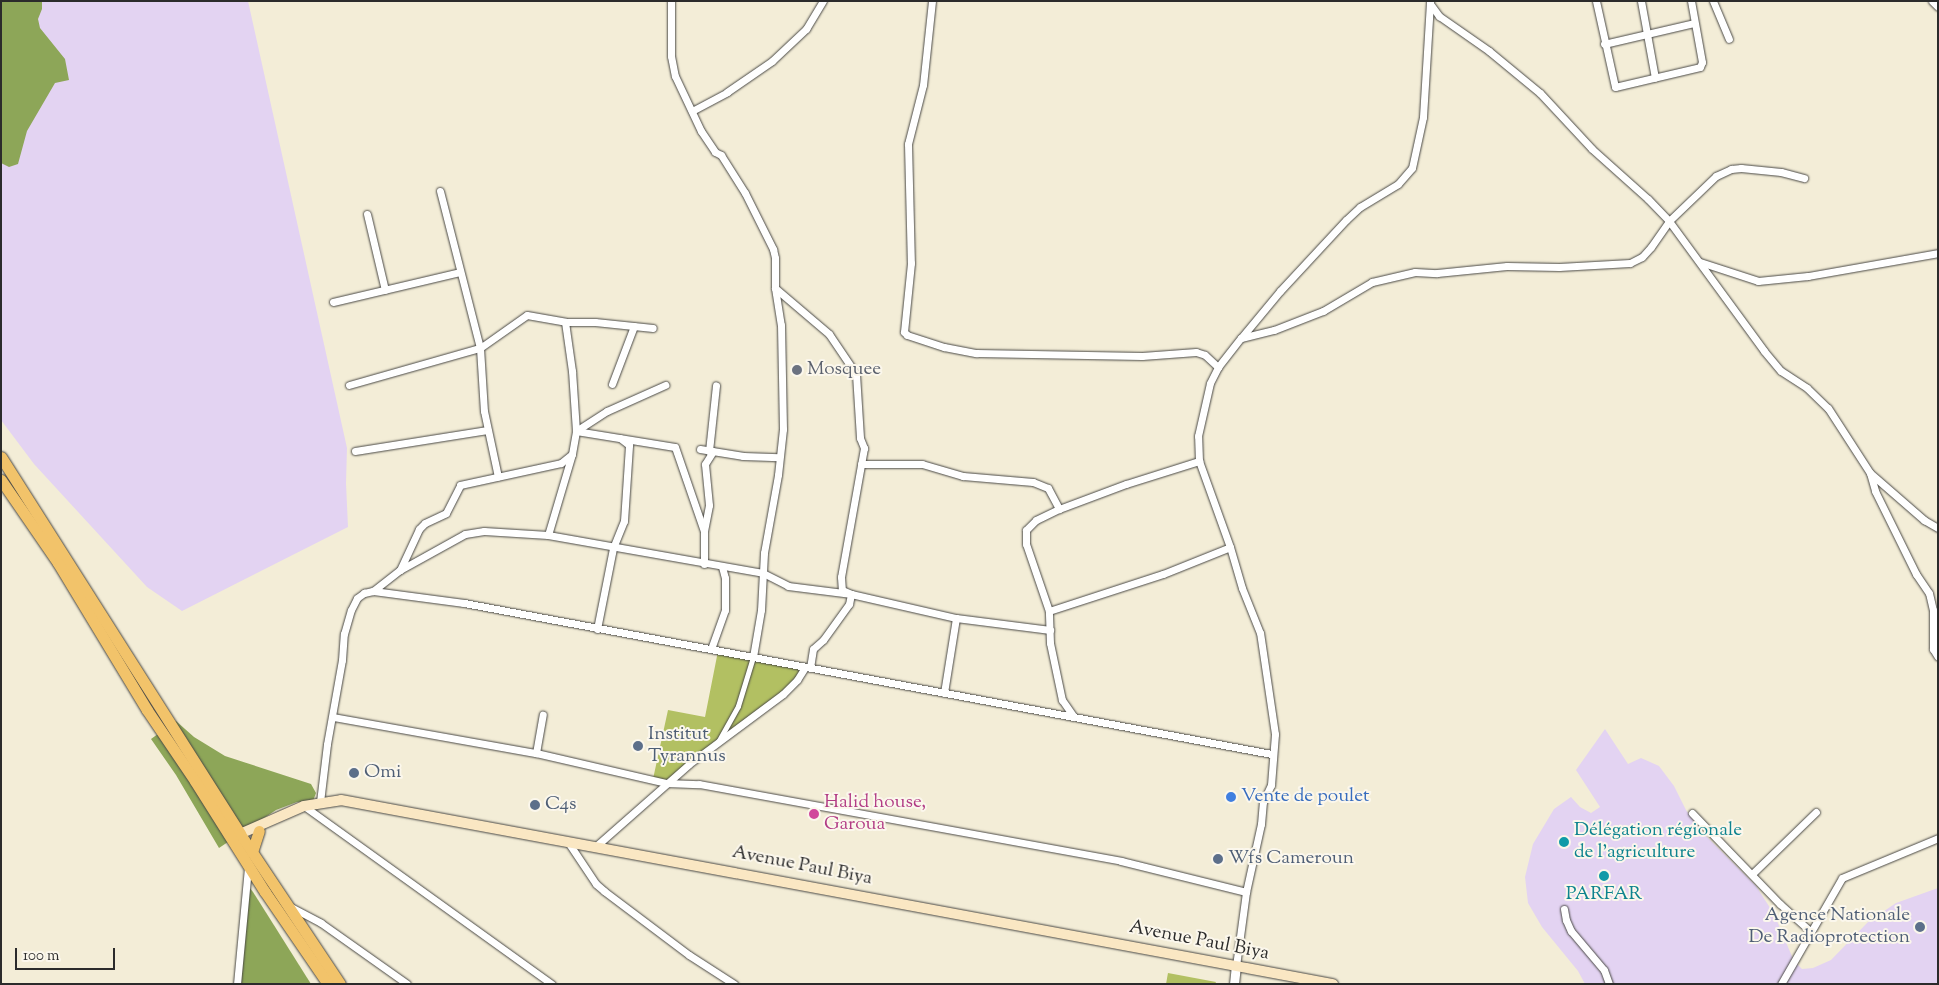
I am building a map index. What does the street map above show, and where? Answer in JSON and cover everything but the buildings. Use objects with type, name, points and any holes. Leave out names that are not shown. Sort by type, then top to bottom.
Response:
[{"type":"main road","points":[[1,457],[238,840],[248,866],[328,984]]},
{"type":"main road","points":[[1,480],[58,563],[147,710],[238,840],[252,852],[340,984]]},
{"type":"main road","name":"Avenue Paul Biya","points":[[238,840],[304,806],[341,800],[1333,984]]},
{"type":"main road","points":[[252,852],[262,827]]},
{"type":"street","points":[[671,1],[672,65],[674,76],[715,152],[721,155],[744,193],[773,249],[781,335],[783,429],[771,524],[764,552],[761,610],[753,657],[738,706],[717,744]]},
{"type":"street","points":[[692,111],[740,84],[772,61],[806,29],[823,1]]},
{"type":"street","points":[[932,1],[923,85],[908,144],[912,263],[904,332],[907,335],[944,347],[976,353],[1142,356],[1196,352],[1205,354],[1218,367]]},
{"type":"street","points":[[1596,1],[1613,87],[1700,67],[1702,62],[1691,1]]},
{"type":"street","points":[[1641,1],[1655,78]]},
{"type":"street","points":[[1713,1],[1730,39]]},
{"type":"street","points":[[1932,1],[1938,7]]},
{"type":"street","points":[[1429,3],[1439,16],[1489,51],[1540,93],[1592,149],[1669,221],[1764,351],[1781,371],[1807,388],[1828,408],[1870,473],[1924,520],[1938,528]]},
{"type":"street","points":[[1234,984],[1246,892],[1261,824],[1263,802],[1271,785],[1275,734],[1260,633],[1242,588],[1230,547],[1199,461],[1198,436],[1210,383],[1218,367],[1240,338],[1280,290],[1346,220],[1360,207],[1398,184],[1412,168],[1423,117],[1429,3]]},
{"type":"street","points":[[1604,44],[1694,23]]},
{"type":"street","points":[[1240,338],[1274,330],[1323,311],[1372,282],[1415,272],[1437,273],[1507,266],[1559,267],[1630,263],[1642,257],[1669,221],[1716,176],[1731,169],[1756,169],[1804,178]]},
{"type":"street","points":[[440,191],[480,348],[487,430],[498,477]]},
{"type":"street","points":[[367,214],[385,290]]},
{"type":"street","points":[[1700,262],[1758,281],[1808,276],[1938,253]]},
{"type":"street","points":[[333,302],[460,272]]},
{"type":"street","points":[[776,288],[829,334],[856,374],[860,438],[864,448],[862,464],[858,472],[841,577],[842,590],[852,594]]},
{"type":"street","points":[[349,385],[480,348],[528,315],[565,322],[595,322],[653,328]]},
{"type":"street","points":[[548,536],[572,454],[576,431],[572,371],[565,322]]},
{"type":"street","points":[[612,384],[634,326]]},
{"type":"street","points":[[576,431],[607,411],[665,385]]},
{"type":"street","points":[[704,564],[704,531],[709,513],[705,464],[711,451],[716,385]]},
{"type":"street","points":[[355,451],[487,430]]},
{"type":"street","points":[[576,431],[675,447],[704,531]]},
{"type":"street","points":[[597,629],[613,548],[624,521],[630,445],[618,437]]},
{"type":"street","points":[[700,450],[743,456],[779,457]]},
{"type":"street","points":[[400,570],[419,529],[425,523],[446,513],[457,488],[561,462],[572,454]]},
{"type":"street","points":[[1074,717],[1062,700],[1054,666],[1049,611],[1030,560],[1026,544],[1026,530],[1036,520],[1059,509],[1126,484],[1199,461]]},
{"type":"street","points":[[862,464],[922,464],[963,476],[1033,482],[1048,488],[1059,509]]},
{"type":"street","points":[[1870,473],[1875,491],[1916,574],[1929,593],[1936,628],[1933,649],[1938,657]]},
{"type":"street","points":[[373,591],[400,570],[465,534],[474,532],[548,536],[722,568],[763,573],[788,586],[852,594],[956,618],[1050,630]]},
{"type":"street","points":[[1049,611],[1163,574],[1230,547]]},
{"type":"street","points":[[711,649],[725,610],[725,578],[722,568]]},
{"type":"street","points":[[320,802],[344,634],[351,610],[357,598],[364,593],[373,591],[464,604],[1272,754]]},
{"type":"street","points":[[595,847],[666,783],[783,694],[808,667],[813,649],[845,612],[852,594]]},
{"type":"street","points":[[944,693],[956,618]]},
{"type":"street","points":[[536,753],[543,715]]},
{"type":"street","points":[[333,718],[536,753],[666,783],[699,784],[1102,858],[1246,892]]},
{"type":"street","points":[[304,806],[552,984]]},
{"type":"street","points":[[1752,874],[1816,812]]},
{"type":"street","points":[[1692,813],[1780,904],[1810,931]]},
{"type":"street","points":[[1781,984],[1842,878],[1938,838]]},
{"type":"street","points":[[568,842],[596,884],[604,891],[689,955],[734,984]]},
{"type":"street","points":[[237,984],[248,866]]},
{"type":"street","points":[[286,905],[321,923],[407,984]]},
{"type":"street","points":[[1564,908],[1566,920],[1571,931],[1604,970],[1609,984]]},
{"type":"shaded area","points":[[1,1],[248,1],[347,448],[348,527],[182,611],[147,587],[34,464],[1,420]]},
{"type":"shaded area","points":[[1605,729],[1628,764],[1641,758],[1659,766],[1674,786],[1686,810],[1701,831],[1756,886],[1774,914],[1794,961],[1802,969],[1813,968],[1831,960],[1868,922],[1896,903],[1938,888],[1938,984],[1585,984],[1578,971],[1542,927],[1528,903],[1525,877],[1533,844],[1554,809],[1571,797],[1580,807],[1591,813],[1600,807],[1576,770]]},
{"type":"green space","points":[[1,1],[42,2],[42,9],[38,19],[40,28],[65,59],[69,80],[55,83],[27,131],[18,164],[9,167],[1,163]]},
{"type":"green space","points":[[718,651],[805,667],[797,680],[666,783],[653,779],[668,710],[705,717]]},
{"type":"green space","points":[[176,721],[194,737],[225,756],[311,784],[316,793],[313,801],[297,802],[276,810],[219,848],[176,775],[151,739]]},
{"type":"green space","points":[[249,887],[253,892],[311,984],[241,984]]},
{"type":"green space","points":[[1168,973],[1216,982],[1215,984],[1166,984]]},
{"type":"place","name":"Mosquee","points":[[797,370]]},
{"type":"place","name":"Institut Tyrannus","points":[[638,746]]},
{"type":"place","name":"Omi","points":[[354,773]]},
{"type":"place","name":"Vente de poulet","points":[[1231,797]]},
{"type":"place","name":"C4s","points":[[535,805]]},
{"type":"place","name":"Halid house, Garoua","points":[[814,814]]},
{"type":"place","name":"Délégation régionale de l'agriculture","points":[[1564,842]]},
{"type":"place","name":"Wfs Cameroun","points":[[1218,859]]},
{"type":"place","name":"PARFAR","points":[[1604,876]]},
{"type":"place","name":"Agence Nationale De Radioprotection","points":[[1920,927]]}]
